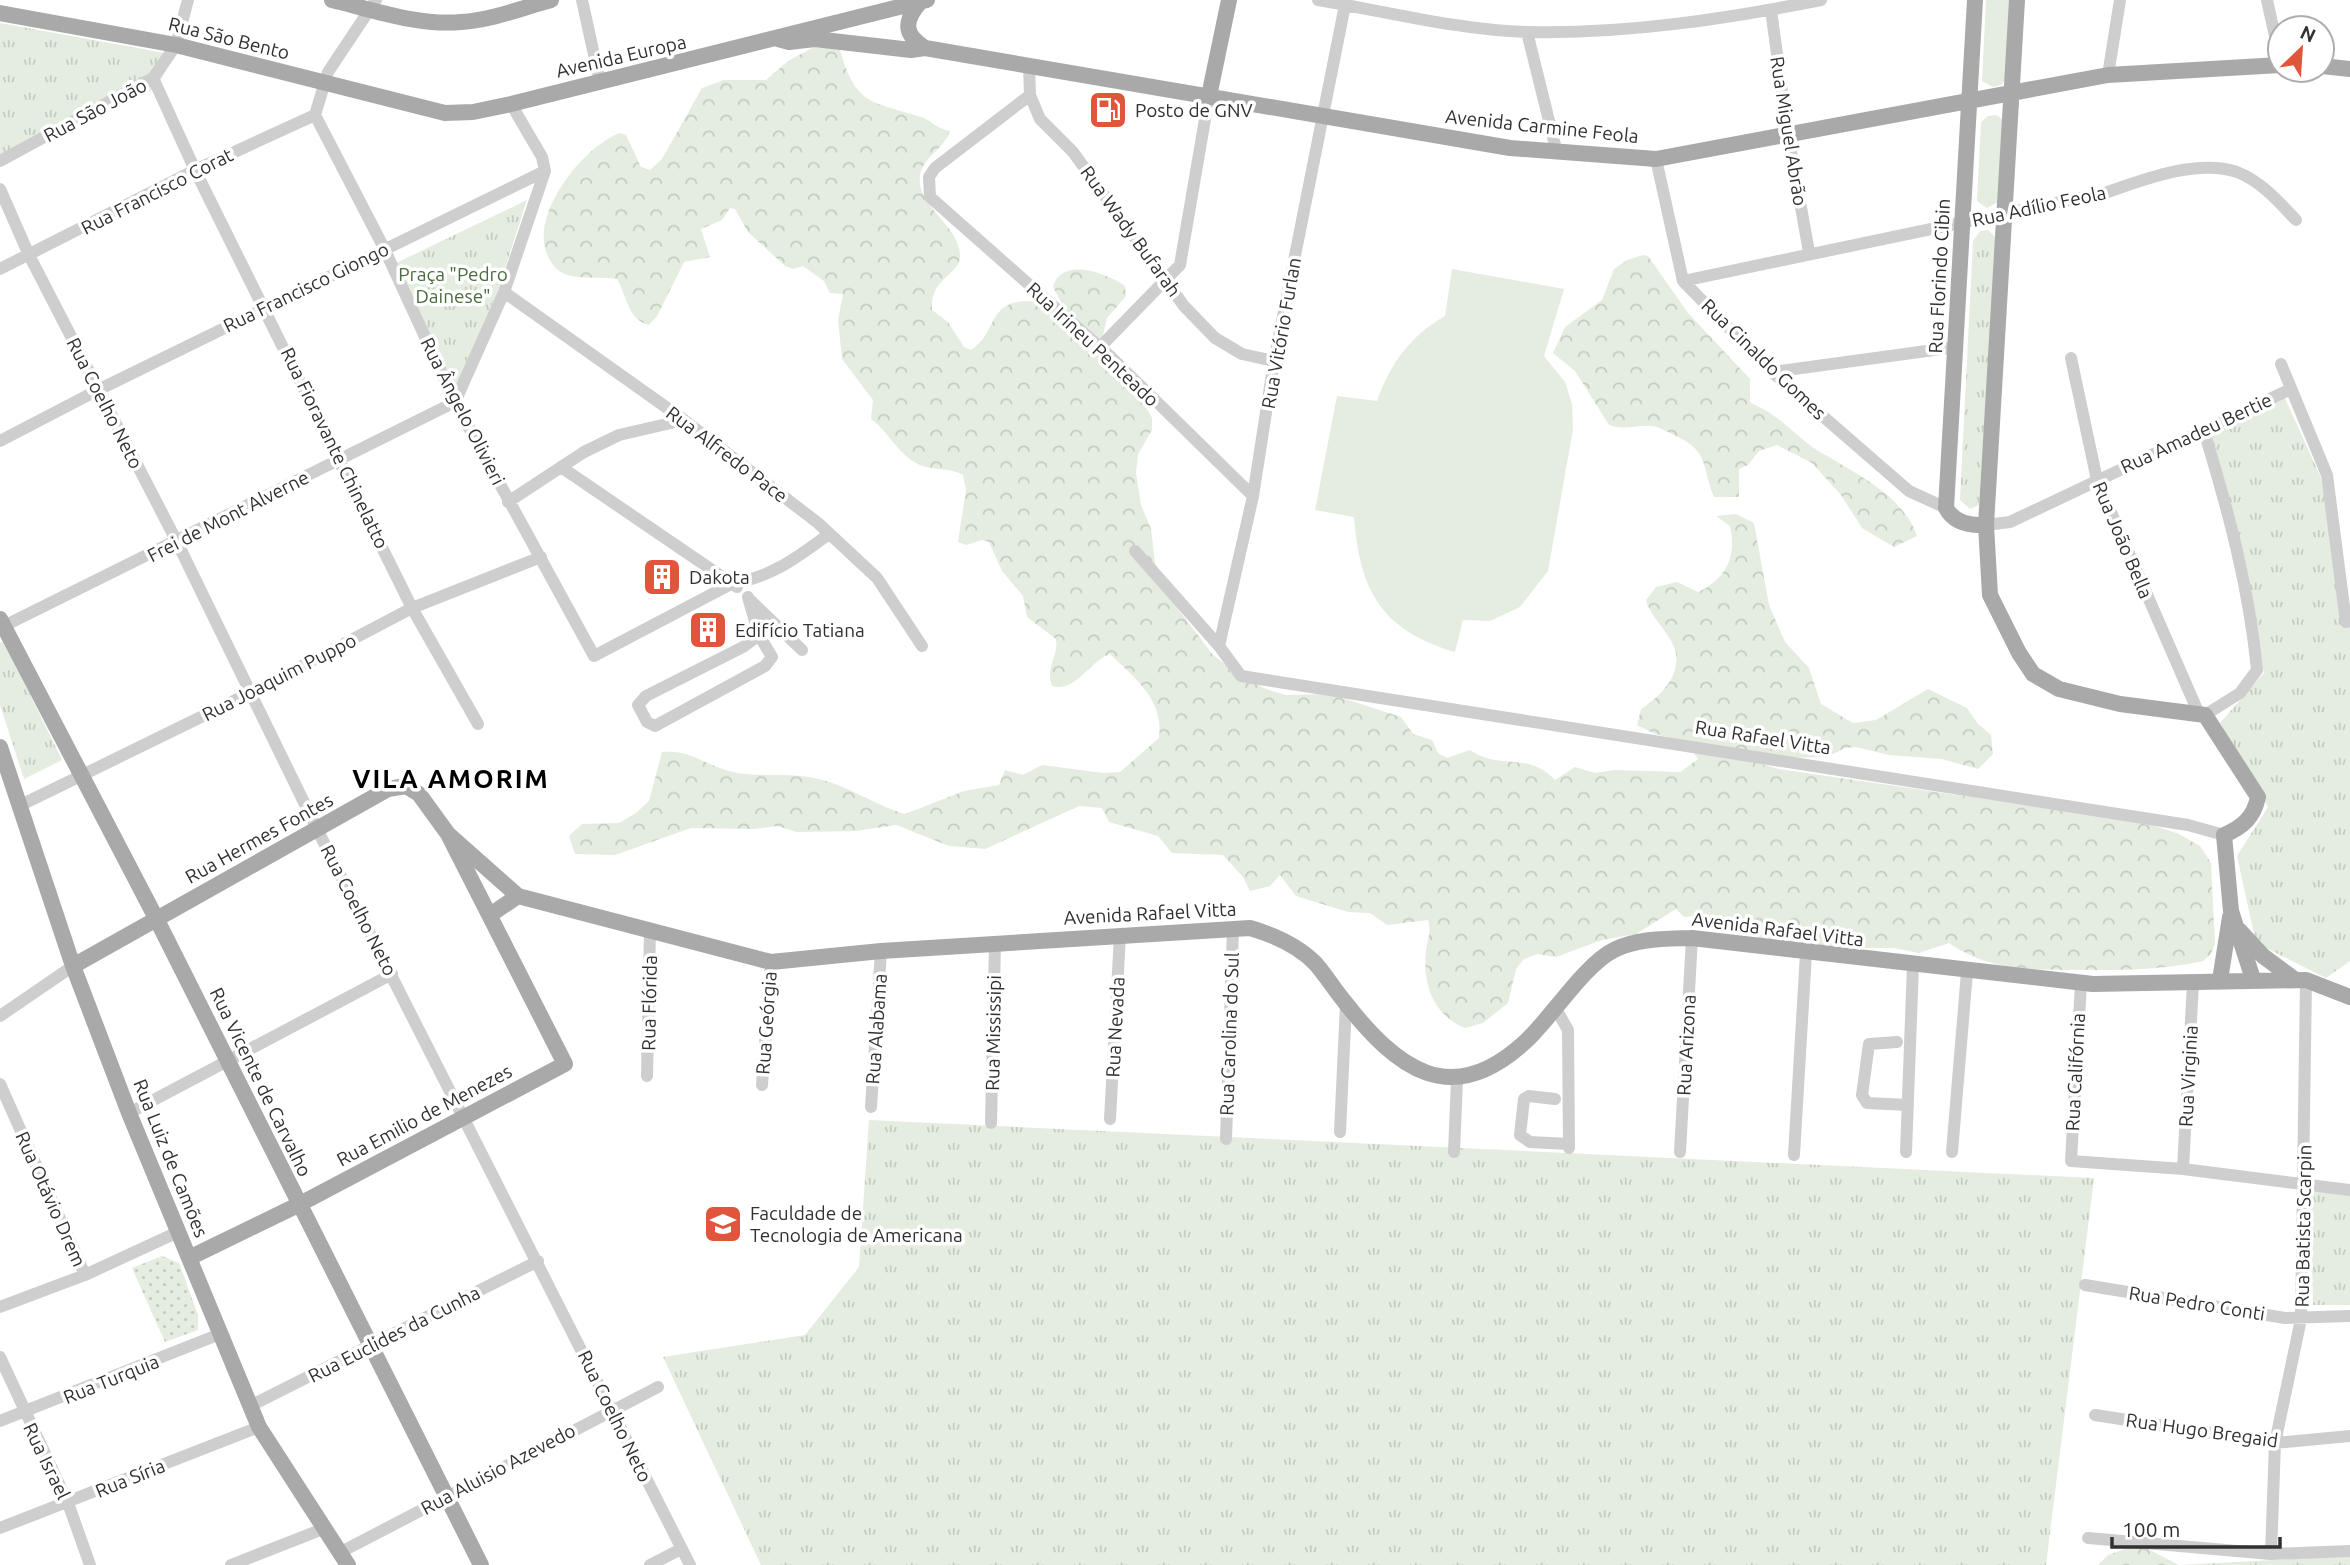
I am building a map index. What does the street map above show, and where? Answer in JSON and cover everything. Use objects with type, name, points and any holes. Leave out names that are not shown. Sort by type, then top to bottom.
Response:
[{"type":"main road","points":[[332,0],[372,4],[434,22],[458,23],[481,20],[551,0]]},
{"type":"main road","points":[[1209,96],[1229,0]]},
{"type":"main road","name":"Rua Florindo Cibin","points":[[1946,508],[1975,0]]},
{"type":"main road","points":[[2017,0],[1986,525],[1990,595],[2019,653],[2033,674],[2059,689],[2120,704],[2202,714],[2258,797],[2255,811],[2241,828],[2224,835],[2233,918],[2253,979]]},
{"type":"main road","points":[[923,1],[907,23],[913,41],[925,48]]},
{"type":"main road","name":"Avenida Europa","points":[[323,84],[446,113],[473,112],[923,1]]},
{"type":"main road","name":"Rua São Bento","points":[[0,13],[176,45],[323,84]]},
{"type":"main road","name":"Avenida Carmine Feola","points":[[778,38],[789,42],[815,39],[911,50],[925,48],[1322,118],[1558,153],[1656,159],[2012,95],[2108,75],[2266,66]]},
{"type":"main road","points":[[1946,508],[1958,521],[1974,526],[1986,525]]},
{"type":"main road","name":"Rua Vicente de Carvalho","points":[[1,624],[157,920],[481,1565]]},
{"type":"main road","name":"Rua Luiz de Camões","points":[[0,747],[6,788],[21,805],[73,966],[129,1112],[250,1406],[259,1427],[343,1559]]},
{"type":"main road","name":"Rua Hermes Fontes","points":[[73,966],[388,789],[406,786],[419,794],[448,834],[565,1064]]},
{"type":"main road","name":"Avenida Rafael Vitta","points":[[448,834],[518,896],[771,962],[881,951],[1120,934],[1250,928],[1280,937],[1314,962],[1346,1004],[1391,1053],[1416,1070],[1457,1080],[1507,1059],[1589,971],[1614,950],[1651,940],[1692,938],[1967,972],[2081,983],[2193,984],[2220,980],[2300,980],[2350,997]]},
{"type":"main road","points":[[490,915],[518,896]]},
{"type":"main road","points":[[2233,918],[2263,956],[2300,980]]},
{"type":"main road","points":[[2220,980],[2233,918]]},
{"type":"main road","name":"Rua Emilio de Menezes","points":[[189,1258],[299,1205],[565,1064]]},
{"type":"street","name":"Rua São João","points":[[0,161],[153,78],[176,45],[188,0]]},
{"type":"street","points":[[582,0],[600,82]]},
{"type":"street","points":[[1318,0],[1527,32],[1639,27],[1771,10],[1821,0]]},
{"type":"street","points":[[2108,75],[2120,0]]},
{"type":"street","points":[[315,115],[323,84],[372,4]]},
{"type":"street","name":"Rua Vitório Furlan","points":[[1219,646],[1253,496],[1275,360],[1345,5]]},
{"type":"street","name":"Rua Miguel Abrão","points":[[1771,10],[1788,135],[1809,252]]},
{"type":"street","points":[[1527,32],[1558,153]]},
{"type":"street","name":"Rua Wady Bufarah","points":[[1029,65],[1030,95],[1040,119],[1073,152],[1164,279],[1215,338],[1242,354],[1275,360]]},
{"type":"street","name":"Rua Fioravante Chinelatto","points":[[153,78],[195,170],[412,608],[478,724]]},
{"type":"street","name":"Rua Irineu Penteado","points":[[1030,95],[935,167],[929,177],[930,197],[1100,347],[1253,496]]},
{"type":"street","points":[[1100,347],[1180,265],[1209,96]]},
{"type":"street","points":[[455,402],[504,292],[545,171],[542,157],[511,104]]},
{"type":"street","name":"Rua Francisco Corat","points":[[0,270],[195,170],[315,115]]},
{"type":"street","name":"Rua Ângelo Olivieri","points":[[315,115],[384,248],[455,402],[594,656],[733,583]]},
{"type":"street","points":[[1656,159],[1683,281]]},
{"type":"street","name":"Rua Adílio Feola","points":[[1683,281],[1809,252],[2108,192],[2148,177],[2202,169],[2236,172],[2264,188],[2296,220]]},
{"type":"street","name":"Rua Francisco Giongo","points":[[0,441],[384,248],[545,171]]},
{"type":"street","name":"Rua Coelho Neto","points":[[0,189],[29,255],[177,542],[317,829],[466,1118],[690,1565]]},
{"type":"street","name":"Rua Cinaldo Gomes","points":[[1683,281],[1772,372],[1909,491],[1946,508]]},
{"type":"street","name":"Rua Alfredo Pace","points":[[504,292],[684,420],[829,534],[877,578],[922,646]]},
{"type":"street","points":[[1772,372],[1956,347]]},
{"type":"street","name":"Rua João Bella","points":[[2071,358],[2096,480],[2202,714]]},
{"type":"street","points":[[2281,364],[2327,475],[2348,621]]},
{"type":"street","name":"Rua Amadeu Bertie","points":[[1986,525],[2010,522],[2291,389]]},
{"type":"street","name":"Frei de Mont Alverne","points":[[1,624],[177,542],[455,402]]},
{"type":"street","points":[[508,502],[561,467],[619,435],[684,420]]},
{"type":"street","points":[[2202,714],[2240,693],[2256,670],[2252,617],[2234,531],[2204,431]]},
{"type":"street","points":[[561,467],[733,583],[802,650]]},
{"type":"street","points":[[733,583],[757,580],[793,561],[829,534]]},
{"type":"street","points":[[1135,551],[1219,646]]},
{"type":"street","name":"Rua Joaquim Puppo","points":[[21,805],[250,693],[412,608],[541,556]]},
{"type":"street","points":[[748,597],[758,635],[772,657],[765,666],[655,726],[647,722],[638,705],[646,695],[743,647],[758,635]]},
{"type":"street","name":"Rua Rafael Vitta","points":[[1219,646],[1241,676],[2189,825],[2224,835]]},
{"type":"street","name":"Rua Carolina do Sul","points":[[1226,1139],[1233,929]]},
{"type":"street","name":"Rua Flórida","points":[[647,1076],[650,930]]},
{"type":"street","name":"Rua Nevada","points":[[1110,1119],[1120,934]]},
{"type":"street","name":"Rua Arizona","points":[[1680,1152],[1692,938]]},
{"type":"street","name":"Rua Mississipi","points":[[991,1123],[996,944]]},
{"type":"street","name":"Rua Alabama","points":[[871,1107],[881,951]]},
{"type":"street","points":[[1794,1154],[1806,953]]},
{"type":"street","name":"Rua Geórgia","points":[[762,1085],[771,962]]},
{"type":"street","points":[[1906,1152],[1913,965]]},
{"type":"street","points":[[0,1016],[73,966]]},
{"type":"street","points":[[1952,1152],[1967,972]]},
{"type":"street","points":[[129,1112],[393,974]]},
{"type":"street","name":"Rua Batista Scarpin","points":[[2271,1554],[2275,1443],[2301,1319],[2300,980]]},
{"type":"street","name":"Rua Califórnia","points":[[2081,983],[2074,1062],[2071,1161],[2183,1169]]},
{"type":"street","name":"Rua Virginia","points":[[2183,1169],[2193,984]]},
{"type":"street","points":[[1340,1132],[1346,1004]]},
{"type":"street","points":[[1555,1099],[1529,1096],[1524,1100],[1520,1135],[1530,1142],[1569,1146],[1568,1030],[1556,1009]]},
{"type":"street","points":[[1897,1042],[1869,1044],[1862,1095],[1867,1103],[1875,1105],[1908,1105]]},
{"type":"street","points":[[1454,1152],[1457,1080]]},
{"type":"street","name":"Rua Otávio Drem","points":[[0,1084],[85,1275]]},
{"type":"street","points":[[2183,1169],[2350,1190]]},
{"type":"street","points":[[0,1307],[85,1275],[178,1232]]},
{"type":"street","name":"Rua Euclides da Cunha","points":[[250,1406],[538,1261]]},
{"type":"street","name":"Rua Pedro Conti","points":[[2085,1284],[2301,1319],[2350,1316]]},
{"type":"street","name":"Rua Turquia","points":[[0,1422],[220,1334]]},
{"type":"street","name":"Rua Israel","points":[[0,1357],[24,1414],[68,1503],[90,1565]]},
{"type":"street","name":"Rua Aluisio Azevedo","points":[[343,1559],[446,1497],[658,1387]]},
{"type":"street","name":"Rua Hugo Bregaid","points":[[2095,1415],[2275,1443],[2350,1436]]},
{"type":"street","name":"Rua Síria","points":[[0,1528],[259,1427]]},
{"type":"street","points":[[231,1565],[323,1529]]},
{"type":"street","points":[[2088,1538],[2271,1554],[2350,1550]]},
{"type":"street","points":[[650,1565],[681,1549]]},
{"type":"green space","points":[[1986,0],[2010,0],[2006,78],[2001,85],[1993,87],[1982,81]]},
{"type":"green space","points":[[0,23],[176,55],[155,89],[0,157]]},
{"type":"green space","points":[[827,40],[839,47],[852,80],[866,98],[925,118],[939,128],[950,131],[944,143],[922,169],[920,186],[930,206],[953,235],[960,256],[955,268],[936,290],[932,310],[948,322],[964,347],[971,350],[979,343],[999,313],[1014,303],[1032,301],[1066,311],[1053,287],[1065,272],[1096,272],[1125,286],[1126,296],[1107,318],[1102,339],[1118,372],[1143,402],[1152,418],[1152,430],[1138,454],[1136,473],[1141,505],[1151,529],[1156,571],[1169,597],[1213,655],[1238,674],[1266,689],[1286,695],[1330,694],[1401,717],[1413,734],[1432,740],[1438,753],[1447,758],[1470,750],[1493,759],[1535,766],[1555,780],[1575,767],[1595,773],[1614,770],[1680,772],[1698,759],[1687,742],[1655,734],[1637,725],[1641,709],[1663,691],[1676,666],[1674,647],[1646,600],[1656,587],[1677,582],[1698,592],[1716,581],[1727,566],[1732,537],[1730,526],[1716,516],[1736,514],[1754,523],[1769,605],[1785,642],[1809,668],[1821,704],[1853,723],[1876,720],[1928,689],[1967,708],[1978,724],[1991,735],[1993,754],[1978,769],[1942,759],[1889,755],[1856,747],[1845,748],[1827,757],[1744,759],[1779,769],[2087,814],[2155,826],[2179,834],[2200,846],[2211,863],[2215,943],[2211,954],[2203,961],[2150,968],[2020,968],[1984,961],[1949,943],[1919,953],[1894,948],[1829,948],[1779,943],[1711,925],[1699,915],[1684,917],[1676,909],[1636,934],[1602,940],[1556,957],[1537,954],[1524,959],[1516,969],[1508,1003],[1483,1023],[1465,1028],[1445,1016],[1432,998],[1428,987],[1425,964],[1428,920],[1387,925],[1370,913],[1348,912],[1296,896],[1280,875],[1270,886],[1250,891],[1243,877],[1223,855],[1172,853],[1158,836],[1109,822],[1102,808],[1079,806],[985,849],[949,846],[896,825],[856,831],[797,832],[777,826],[753,829],[691,828],[615,855],[575,854],[569,836],[582,824],[619,823],[649,801],[662,752],[690,755],[733,772],[794,775],[826,781],[905,814],[964,791],[999,785],[1005,770],[1023,775],[1042,765],[1103,773],[1120,772],[1159,738],[1157,712],[1153,701],[1110,654],[1068,685],[1052,686],[1050,672],[1056,651],[1056,639],[1027,617],[1023,596],[1002,571],[989,542],[982,540],[966,545],[958,542],[966,490],[963,475],[925,467],[912,461],[871,419],[873,400],[842,359],[838,320],[843,294],[830,293],[824,281],[803,266],[793,269],[785,266],[748,232],[735,209],[730,208],[722,220],[701,229],[710,257],[684,262],[657,316],[649,325],[632,313],[617,279],[568,275],[555,267],[546,250],[544,231],[549,211],[559,190],[588,154],[604,141],[620,133],[626,135],[641,167],[650,170],[662,159],[702,88],[724,80],[766,80],[788,61]]},
{"type":"green space","points":[[1996,115],[2004,120],[1998,202],[1987,208],[1977,201],[1981,122],[1988,116]]},
{"type":"green space","name":"Praça \"Pedro Dainese\"","points":[[527,200],[498,290],[455,392],[394,264]]},
{"type":"green space","points":[[1988,230],[1996,238],[1979,505],[1970,509],[1960,500],[1973,241],[1980,231]]},
{"type":"green space","points":[[1648,256],[1688,313],[1750,379],[1750,402],[1888,496],[1910,521],[1917,536],[1894,547],[1862,528],[1841,495],[1812,463],[1777,445],[1759,451],[1748,465],[1739,469],[1739,497],[1714,497],[1703,460],[1686,441],[1653,426],[1609,425],[1575,371],[1553,353],[1565,327],[1602,300],[1614,269],[1627,260]]},
{"type":"green space","points":[[1452,269],[1564,289],[1544,356],[1565,382],[1572,404],[1573,429],[1548,571],[1520,607],[1490,621],[1463,620],[1455,652],[1409,632],[1379,604],[1362,566],[1354,517],[1315,510],[1337,396],[1377,401],[1388,375],[1403,352],[1421,333],[1445,316]]},
{"type":"green space","points":[[2284,396],[2321,478],[2345,628],[2350,623],[2350,961],[2326,978],[2256,943],[2237,856],[2268,807],[2220,723],[2264,673],[2240,563],[2204,431]]},
{"type":"green space","points":[[4,641],[62,760],[24,779],[0,705],[0,643]]},
{"type":"green space","points":[[869,1120],[2094,1178],[2046,1565],[761,1565],[663,1357],[805,1335],[859,1267]]},
{"type":"green space","points":[[2309,1187],[2350,1192],[2350,1305],[2313,1305]]},
{"type":"green space","points":[[162,1256],[179,1263],[198,1315],[198,1330],[165,1342],[132,1268]]},
{"type":"green space","points":[[2134,1546],[2146,1548],[2179,1565],[2098,1565],[2108,1555]]},
{"type":"green space","points":[[2350,1556],[2350,1565],[2179,1565]]},
{"type":"place","name":"Posto de GNV","points":[[1108,110]]},
{"type":"place","name":"Dakota","points":[[662,577]]},
{"type":"place","name":"Edifício Tatiana","points":[[708,630]]},
{"type":"place","name":"Faculdade de Tecnologia de Americana","points":[[723,1224]]},
{"type":"district","name":"VILA AMORIM","points":[[451,779]]}]
